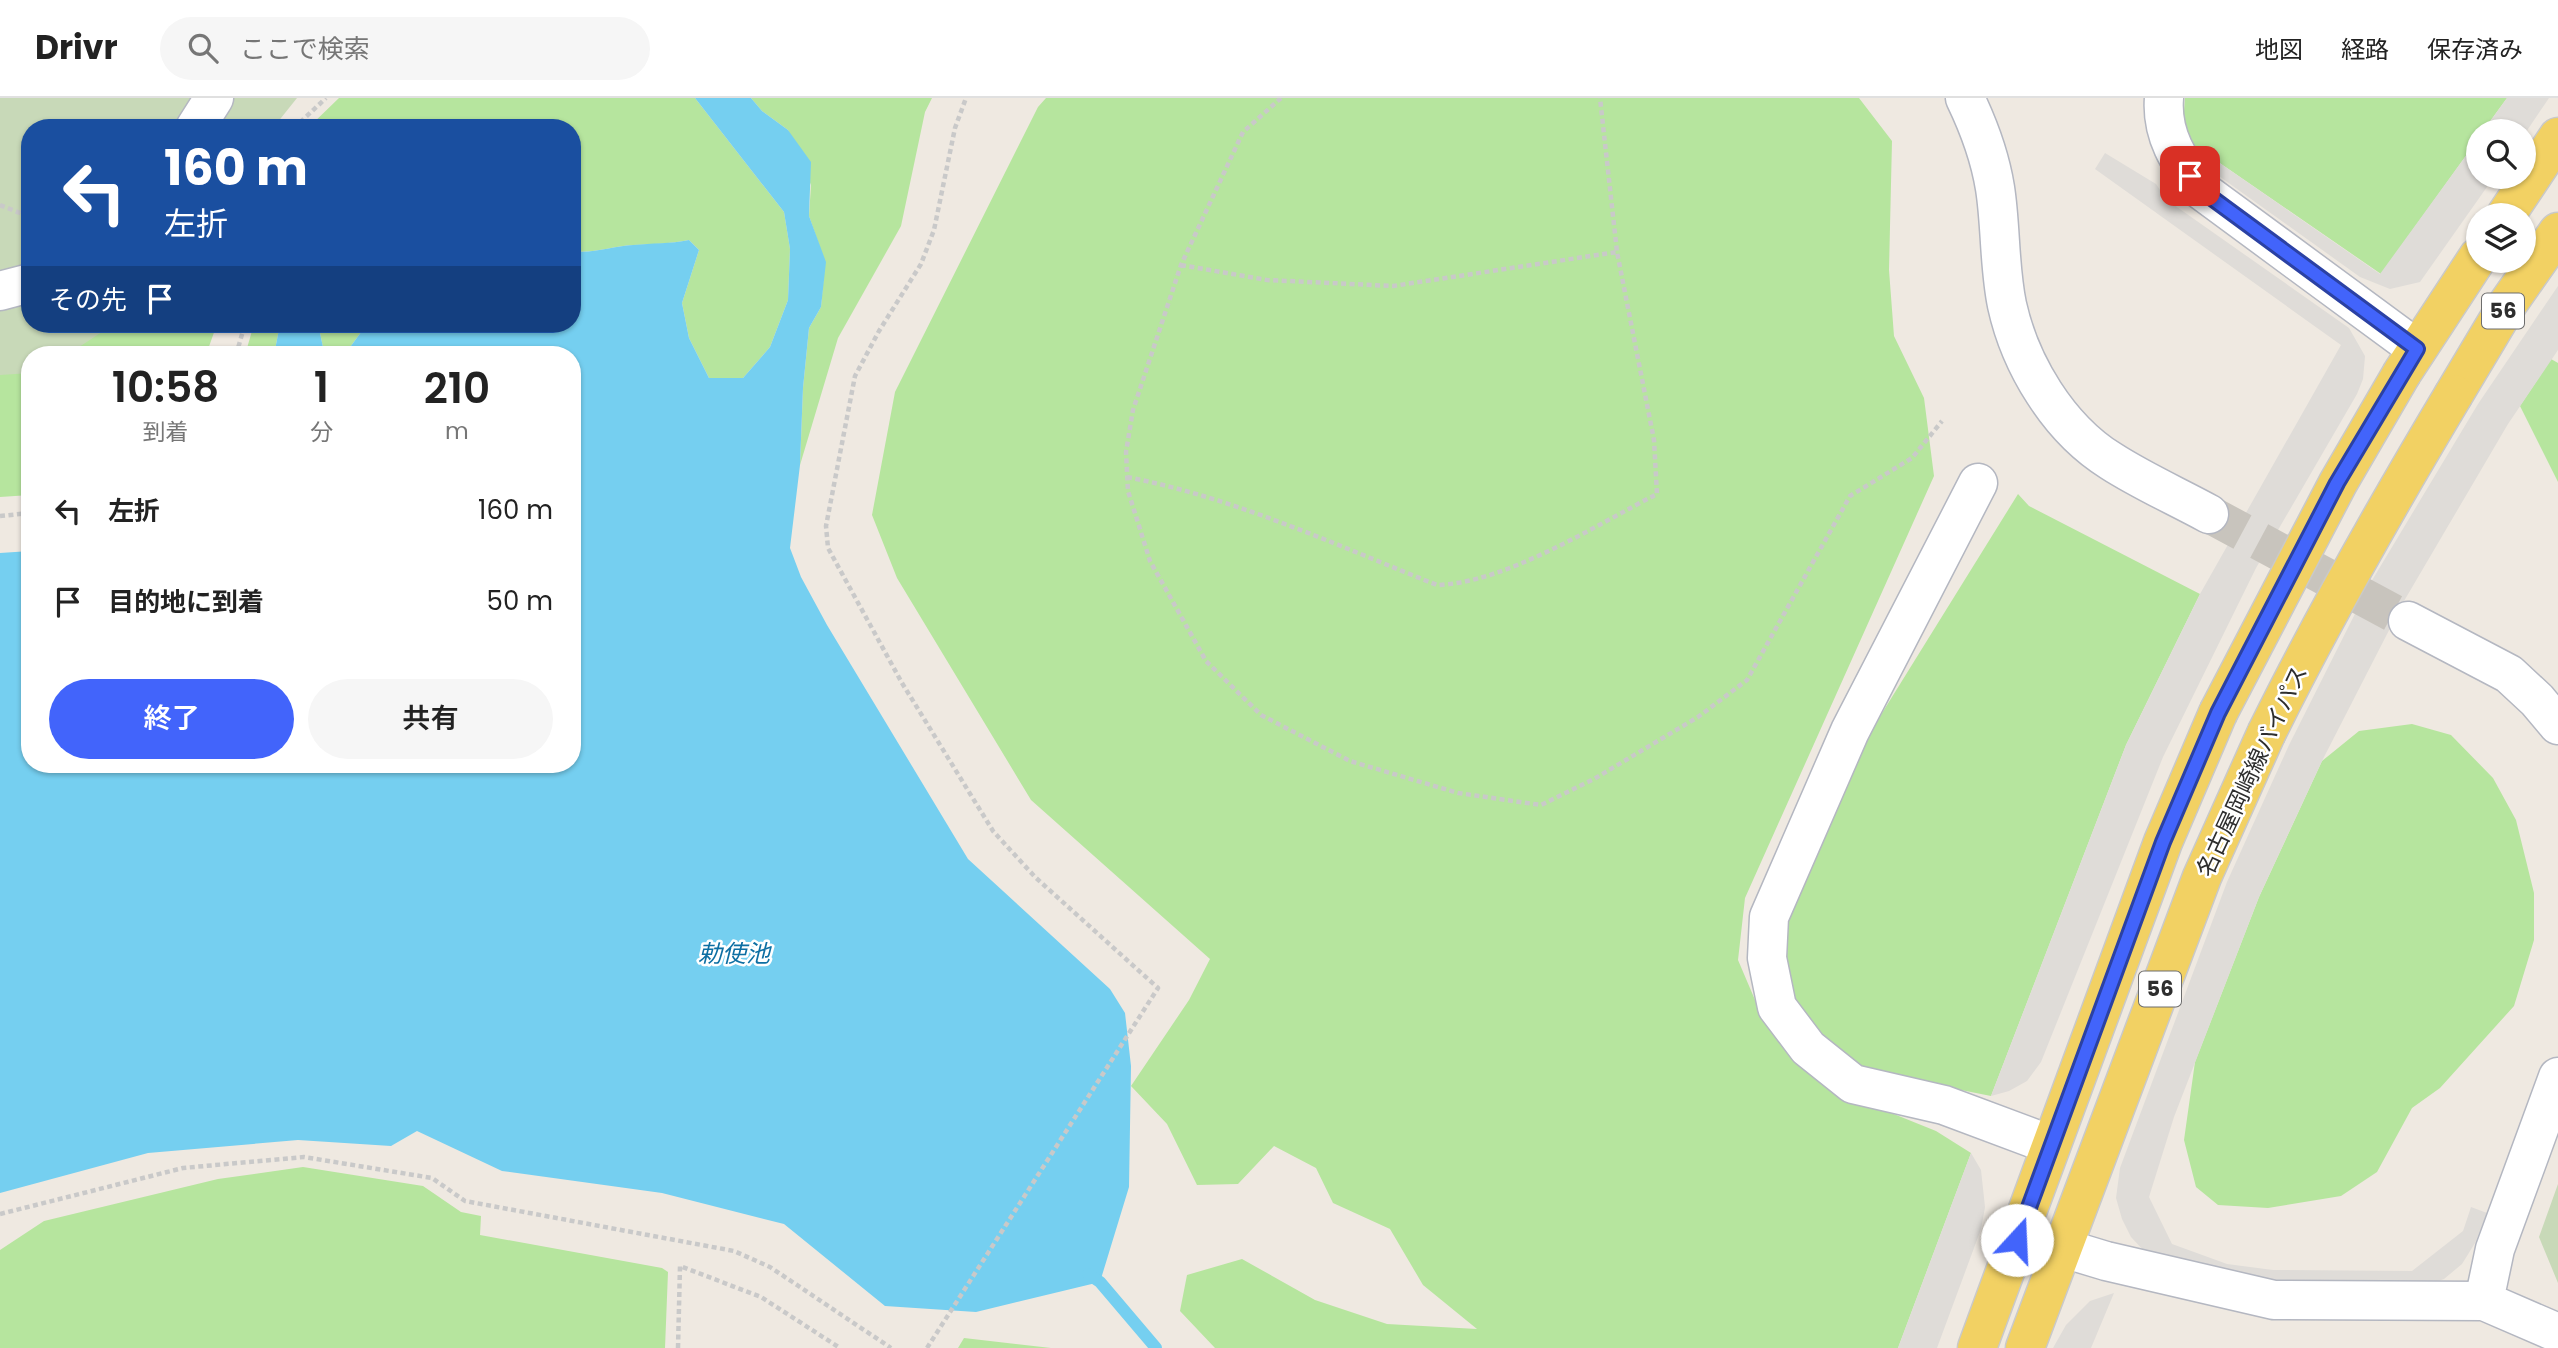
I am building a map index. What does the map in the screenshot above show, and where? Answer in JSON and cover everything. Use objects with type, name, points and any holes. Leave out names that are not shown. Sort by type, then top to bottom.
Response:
[{"type":"main road","points":[[2514,203],[2558,137]]},
{"type":"main road","name":"名古屋岡崎線バイパス","points":[[2025,1348],[2202,877],[2266,734],[2312,641],[2381,516],[2502,313],[2558,232]]},
{"type":"main road","name":"56","points":[[1977,1348],[2163,842],[2218,713],[2337,483],[2409,361],[2467,273]]},
{"type":"lane","points":[[201,119],[214,98]]},
{"type":"lane","points":[[1965,98],[1980,128],[1995,187],[2007,305],[2025,356],[2044,394],[2075,430],[2109,460],[2209,514]]},
{"type":"lane","points":[[2164,98],[2165,130],[2179,162],[2201,190],[2409,361]]},
{"type":"lane","points":[[0,290],[21,285]]},
{"type":"lane","points":[[1978,483],[1850,731],[1769,917],[1766,958],[1777,1007],[1808,1048],[1853,1084],[1944,1105],[2051,1145]]},
{"type":"lane","points":[[2408,621],[2509,674],[2558,725]]},
{"type":"lane","points":[[2484,1301],[2498,1240],[2558,1077]]},
{"type":"lane","points":[[2063,1248],[2106,1261],[2274,1300],[2484,1301],[2558,1333]]},
{"type":"path","points":[[304,119],[326,98]]},
{"type":"path","points":[[927,1348],[1158,988],[1035,877],[993,831],[902,683],[828,548],[826,526],[855,376],[878,331],[921,264],[934,230],[955,128],[966,98]]},
{"type":"path","points":[[1281,98],[1243,132],[1181,265],[1133,410],[1126,452],[1128,491],[1150,561],[1206,661],[1261,715],[1350,761],[1458,793],[1541,805],[1594,779],[1698,717],[1747,680],[1850,496],[1912,458],[1942,421]]},
{"type":"path","points":[[1127,477],[1194,492],[1290,526],[1437,585],[1460,585],[1531,559],[1657,494],[1654,440],[1617,252],[1600,98]]},
{"type":"path","points":[[0,205],[21,213]]},
{"type":"path","points":[[1181,265],[1267,279],[1393,286],[1617,252]]},
{"type":"path","points":[[0,516],[21,514]]},
{"type":"path","points":[[0,1214],[183,1168],[304,1157],[432,1178],[465,1201],[743,1254],[770,1267],[891,1348]]},
{"type":"path","points":[[678,1348],[680,1266],[761,1297],[840,1348]]},
{"type":"green space","points":[[0,98],[297,98],[280,119],[21,119],[21,333],[100,333],[81,346],[21,346],[21,374],[0,375]]},
{"type":"green space","points":[[339,98],[695,98],[784,212],[790,249],[788,300],[770,347],[743,378],[709,378],[689,338],[682,303],[699,250],[689,240],[581,251],[581,119],[317,119]]},
{"type":"green space","points":[[751,98],[932,98],[925,112],[901,226],[838,338],[800,465],[809,328],[821,307],[825,262],[809,216],[811,185],[788,130],[762,111]]},
{"type":"green space","points":[[1046,98],[1859,98],[1892,141],[1889,270],[1894,336],[1924,398],[1934,476],[1745,898],[1738,960],[1761,1014],[1854,1098],[1936,1131],[1971,1153],[1898,1348],[1215,1348],[1180,1311],[1187,1275],[1242,1259],[1315,1300],[1387,1324],[1477,1329],[1423,1285],[1390,1229],[1333,1203],[1316,1168],[1274,1146],[1238,1184],[1197,1185],[1167,1124],[1131,1086],[1189,1000],[1210,959],[1031,800],[897,578],[872,515],[895,392],[1038,107]]},
{"type":"green space","points":[[2185,98],[2507,98],[2492,119],[2466,119],[2466,156],[2381,274],[2182,137]]},
{"type":"green space","points":[[0,319],[21,322],[21,333],[214,333],[209,346],[21,346],[21,496],[0,497]]},
{"type":"green space","points":[[251,333],[278,333],[276,346],[248,346]]},
{"type":"green space","points":[[320,333],[360,333],[351,346],[323,346]]},
{"type":"green space","points":[[2551,359],[2558,363],[2558,482],[2520,406]]},
{"type":"green space","points":[[2018,494],[2029,506],[2200,594],[2126,745],[1991,1096],[1869,1075],[1818,1044],[1789,996],[1782,947],[1785,906],[1856,755]]},
{"type":"green space","points":[[2412,724],[2451,735],[2493,778],[2516,820],[2534,893],[2534,940],[2514,1006],[2440,1088],[2412,1108],[2377,1172],[2341,1196],[2268,1208],[2218,1205],[2196,1187],[2184,1140],[2195,1062],[2259,897],[2322,761],[2359,731]]},
{"type":"green space","points":[[303,1167],[423,1186],[461,1212],[481,1216],[480,1235],[662,1268],[668,1272],[665,1348],[0,1348],[0,1250],[44,1221],[218,1179]]},
{"type":"green space","points":[[2558,1184],[2558,1283],[2539,1237]]},
{"type":"green space","points":[[964,1338],[1051,1348],[958,1348]]},
{"type":"shaded area","points":[[2507,98],[2549,98],[2535,119],[2492,119]]},
{"type":"shaded area","points":[[2182,137],[2380,274],[2466,156],[2466,189],[2486,189],[2476,203],[2466,203],[2466,217],[2420,282],[2390,289],[2360,277],[2198,161]]},
{"type":"shaded area","points":[[2105,153],[2156,184],[2167,200],[2349,328],[2365,356],[2363,379],[2357,394],[2256,568],[2163,757],[2041,1062],[2027,1081],[2009,1091],[1991,1096],[2126,745],[2200,594],[2341,345],[2095,169]]},
{"type":"shaded area","points":[[2558,286],[2558,350],[2508,424],[2404,601],[2322,761],[2259,897],[2174,1117],[2149,1197],[2172,1244],[2227,1264],[2273,1270],[2412,1271],[2463,1231],[2471,1207],[2487,1213],[2475,1243],[2462,1264],[2444,1279],[2425,1286],[2277,1289],[2145,1252],[2131,1237],[2122,1219],[2116,1198],[2120,1168],[2227,882],[2289,745],[2371,582],[2478,404]]},
{"type":"shaded area","points":[[1971,1153],[1981,1170],[1985,1207],[1981,1229],[1937,1348],[1898,1348]]},
{"type":"shaded area","points":[[2114,1293],[2091,1348],[2053,1348],[2066,1325],[2090,1301]]},
{"type":"water","name":"勅使池","points":[[695,98],[751,98],[762,111],[788,130],[811,162],[809,216],[826,262],[821,307],[809,328],[800,465],[790,548],[801,577],[968,859],[1110,989],[1125,1013],[1131,1066],[1129,1187],[1100,1282],[976,1312],[885,1306],[784,1224],[662,1193],[502,1171],[417,1131],[391,1146],[298,1140],[148,1153],[0,1193],[0,553],[21,552],[21,773],[581,773],[581,346],[351,346],[360,333],[581,333],[581,251],[689,240],[699,250],[682,303],[689,338],[709,378],[743,378],[770,347],[788,300],[790,249],[784,212]]},
{"type":"water","name":"勅使池","points":[[278,333],[320,333],[323,346],[276,346]]},
{"type":"waterway","points":[[1088,1274],[1100,1282],[1156,1348]]},
{"type":"tunnel","points":[[2209,514],[2408,621]]},
{"type":"route","points":[[2017,1240],[2163,842],[2218,713],[2337,483],[2417,349],[2345,299],[2201,190],[2190,176]]}]
